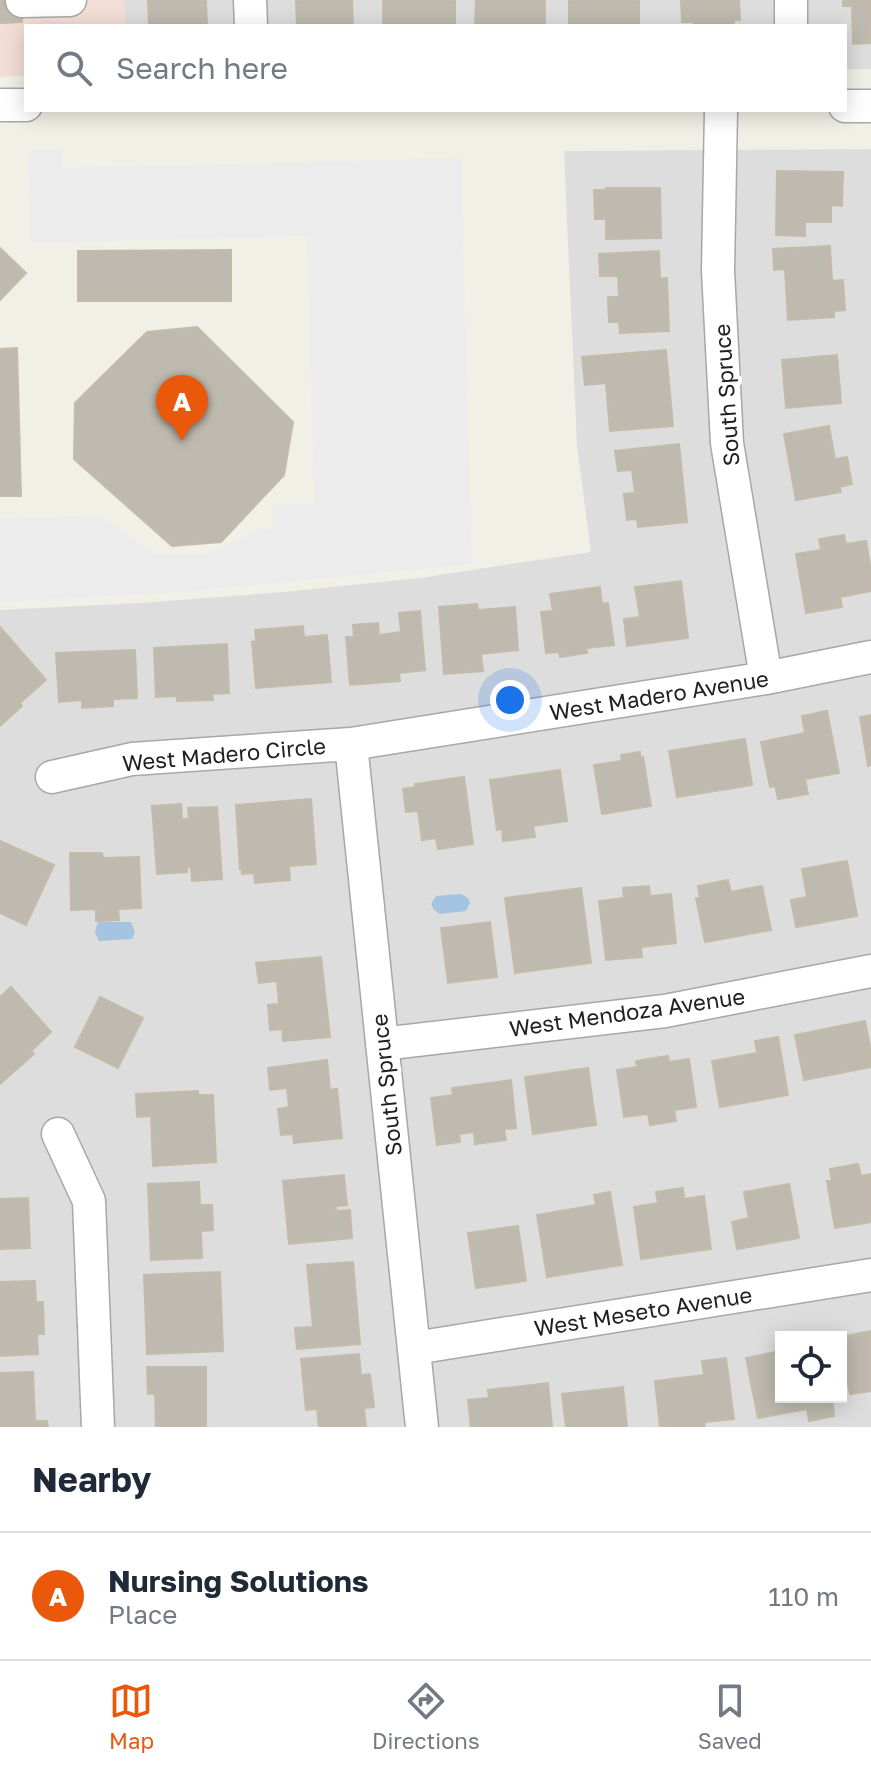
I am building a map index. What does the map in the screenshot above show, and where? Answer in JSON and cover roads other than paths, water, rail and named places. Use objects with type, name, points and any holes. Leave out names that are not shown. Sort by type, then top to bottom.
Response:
[{"type":"street","points":[[22,1],[70,0]]},
{"type":"street","points":[[250,0],[251,24]]},
{"type":"street","points":[[791,0],[791,24]]},
{"type":"street","points":[[0,105],[24,105]]},
{"type":"street","points":[[847,106],[871,106]]},
{"type":"street","name":"South Spruce","points":[[721,112],[718,271],[727,443],[766,678]]},
{"type":"street","name":"West Madero Avenue","points":[[351,744],[766,678],[871,657]]},
{"type":"street","name":"South Spruce","points":[[351,744],[422,1427]]},
{"type":"street","name":"West Madero Circle","points":[[52,777],[132,759],[351,744]]},
{"type":"street","name":"West Mendoza Avenue","points":[[382,1044],[665,1011],[871,971]]},
{"type":"street","points":[[58,1134],[89,1201],[98,1427]]},
{"type":"street","name":"West Meseto Avenue","points":[[415,1348],[871,1275]]},
{"type":"water","points":[[461,894],[470,903],[466,911],[440,914],[431,904],[436,896]]},
{"type":"water","points":[[98,922],[131,922],[135,932],[132,939],[99,941],[95,932]]},
{"type":"place","name":"Nursing Solutions","points":[[182,441]]}]
